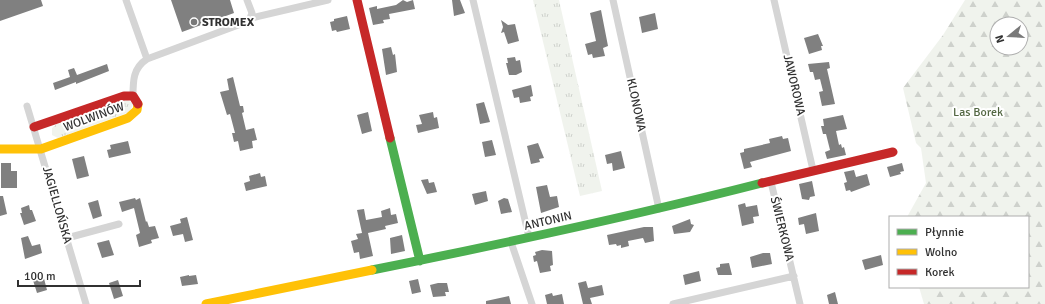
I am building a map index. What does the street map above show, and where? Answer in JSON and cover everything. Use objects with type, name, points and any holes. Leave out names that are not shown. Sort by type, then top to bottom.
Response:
[{"type":"street","points":[[126,0],[147,59],[246,23],[251,18],[328,0]]},
{"type":"street","points":[[247,0],[252,13],[251,18]]},
{"type":"street","points":[[357,0],[420,261]]},
{"type":"street","points":[[472,0],[529,237]]},
{"type":"street","name":"KLONOWA","points":[[613,0],[659,209]]},
{"type":"street","name":"JAWOROWA","points":[[774,0],[813,170]]},
{"type":"street","name":"WOLWINÓW","points":[[41,149],[134,115],[138,102],[133,96],[134,78],[138,67],[147,59]]},
{"type":"street","name":"WOLWINÓW","points":[[34,127],[124,96],[133,96]]},
{"type":"street","name":"JAGIELLOŃSKA","points":[[27,106],[86,304]]},
{"type":"street","points":[[0,148],[41,149]]},
{"type":"street","name":"ANTONIN","points":[[206,304],[511,242],[659,209],[771,182],[813,170],[893,152]]},
{"type":"street","name":"ŚWIERKOWA","points":[[771,182],[800,304]]},
{"type":"street","points":[[67,238],[119,224]]},
{"type":"street","points":[[511,242],[532,304]]},
{"type":"street","name":"ŚWIERKOWA","points":[[673,304],[794,276]]},
{"type":"green space","points":[[533,0],[559,0],[602,191],[580,196]]},
{"type":"green space","name":"Las Borek","points":[[965,0],[1045,0],[1045,304],[924,304],[919,288],[1029,288],[1029,216],[908,216],[926,183],[921,148],[916,143],[903,88],[943,35]]},
{"type":"green space","points":[[128,100],[133,104],[130,112],[58,138],[52,135],[52,128],[57,124]]},
{"type":"building","points":[[0,0],[41,0],[43,6],[0,21]]},
{"type":"building","name":"STROMEX","points":[[171,0],[230,0],[234,13],[182,32]]},
{"type":"building","points":[[403,0],[407,2],[413,0],[415,9],[389,14],[390,19],[383,20],[384,23],[373,25],[369,8],[377,6],[377,9],[396,5]]},
{"type":"building","points":[[452,0],[460,0],[465,13],[454,16]]},
{"type":"building","points":[[601,10],[608,46],[603,48],[605,56],[593,58],[592,54],[588,55],[585,44],[596,41],[590,13]]},
{"type":"building","points":[[655,13],[658,29],[642,33],[639,17]]},
{"type":"building","points":[[347,16],[350,29],[337,32],[336,30],[332,31],[330,22],[334,21],[334,19]]},
{"type":"building","points":[[501,20],[508,25],[515,24],[519,41],[508,44],[504,32],[501,33],[503,27]]},
{"type":"building","points":[[818,34],[823,46],[821,46],[822,50],[809,54],[804,38]]},
{"type":"building","points":[[391,47],[393,55],[395,54],[397,72],[386,75],[382,49]]},
{"type":"building","points":[[515,57],[516,61],[520,60],[522,72],[516,75],[509,75],[506,63],[508,63],[507,58]]},
{"type":"building","points":[[829,62],[830,68],[827,69],[835,104],[822,106],[819,92],[823,91],[820,79],[815,80],[813,72],[810,72],[808,64]]},
{"type":"building","points":[[107,64],[109,71],[76,84],[76,82],[55,90],[53,83],[70,77],[68,70],[74,68],[77,75]]},
{"type":"building","points":[[233,77],[240,106],[243,106],[244,112],[242,113],[246,130],[254,128],[257,140],[252,141],[253,148],[240,151],[238,141],[234,142],[232,133],[235,133],[230,114],[227,115],[220,92],[229,90],[227,79]]},
{"type":"building","points":[[531,85],[533,96],[530,97],[531,101],[520,103],[519,97],[514,98],[512,90]]},
{"type":"building","points":[[484,102],[490,122],[480,124],[476,104]]},
{"type":"building","points":[[368,112],[372,131],[362,134],[357,115]]},
{"type":"building","points":[[433,112],[434,118],[437,117],[439,128],[418,133],[416,125],[422,124],[419,115]]},
{"type":"building","points":[[843,115],[847,129],[836,131],[839,145],[841,144],[842,148],[844,147],[846,155],[827,159],[825,152],[830,150],[826,134],[823,134],[821,126],[824,126],[823,119]]},
{"type":"building","points":[[782,136],[783,139],[788,138],[791,151],[750,162],[752,167],[744,169],[740,153],[744,152],[744,149],[770,143],[769,139]]},
{"type":"building","points":[[492,140],[496,155],[485,157],[482,142]]},
{"type":"building","points":[[128,141],[131,153],[109,158],[107,150],[111,149],[110,145]]},
{"type":"building","points":[[538,143],[544,158],[539,159],[540,162],[531,164],[527,146]]},
{"type":"building","points":[[621,151],[625,168],[613,171],[612,163],[607,164],[605,155]]},
{"type":"building","points":[[84,156],[89,176],[77,179],[72,159]]},
{"type":"building","points":[[1,163],[11,163],[11,171],[17,171],[17,188],[1,188]]},
{"type":"building","points":[[902,163],[904,171],[900,172],[901,174],[890,177],[887,167]]},
{"type":"building","points":[[854,170],[856,177],[867,174],[870,185],[851,192],[850,190],[846,191],[844,183],[847,182],[844,172]]},
{"type":"building","points":[[260,173],[261,177],[265,176],[267,186],[246,191],[244,183],[250,181],[249,176]]},
{"type":"building","points":[[428,179],[429,183],[434,182],[437,192],[427,194],[421,180]]},
{"type":"building","points":[[812,181],[815,196],[810,197],[809,200],[802,199],[799,184]]},
{"type":"building","points":[[547,185],[550,197],[557,196],[559,207],[541,213],[536,187]]},
{"type":"building","points":[[486,191],[488,201],[475,205],[472,194]]},
{"type":"building","points":[[0,196],[3,196],[7,214],[0,216]]},
{"type":"building","points":[[135,198],[136,200],[140,198],[146,222],[147,221],[149,227],[155,226],[159,238],[151,240],[152,243],[139,247],[136,235],[140,233],[134,208],[122,212],[119,202]]},
{"type":"building","points":[[504,198],[508,199],[512,212],[501,214],[498,201]]},
{"type":"building","points":[[98,200],[102,216],[93,219],[88,203]]},
{"type":"building","points":[[745,203],[746,207],[757,205],[759,216],[753,217],[754,223],[742,226],[738,205]]},
{"type":"building","points":[[29,205],[36,221],[24,225],[20,213],[22,213],[21,208]]},
{"type":"building","points":[[390,208],[391,215],[396,214],[398,223],[385,226],[386,229],[368,233],[373,256],[360,259],[359,252],[354,253],[351,241],[358,239],[356,234],[362,233],[357,210],[364,209],[366,220],[382,217],[381,211]]},
{"type":"building","points":[[816,213],[819,231],[806,234],[804,224],[799,225],[798,218]]},
{"type":"building","points":[[187,217],[193,240],[185,242],[183,234],[173,236],[170,226],[181,223],[180,219]]},
{"type":"building","points":[[690,219],[691,224],[694,225],[690,232],[674,234],[672,226]]},
{"type":"building","points":[[644,227],[653,227],[654,241],[645,243],[643,238],[628,241],[629,246],[621,248],[621,245],[609,245],[607,235]]},
{"type":"building","points":[[402,235],[405,251],[391,254],[390,238]]},
{"type":"building","points":[[28,236],[32,246],[40,244],[42,253],[25,259],[21,238]]},
{"type":"building","points":[[109,240],[114,255],[102,258],[97,243]]},
{"type":"building","points":[[542,250],[552,251],[553,265],[550,266],[551,271],[540,273],[537,261],[534,262],[533,256],[536,255],[535,252]]},
{"type":"building","points":[[763,253],[770,253],[772,264],[752,268],[750,257]]},
{"type":"building","points":[[881,255],[883,265],[865,270],[862,260]]},
{"type":"building","points":[[729,263],[732,275],[718,275],[716,268],[720,267],[720,264]]},
{"type":"building","points":[[42,271],[47,290],[37,293],[31,274]]},
{"type":"building","points":[[699,271],[701,281],[685,285],[683,275]]},
{"type":"building","points":[[196,275],[198,284],[182,286],[180,277]]},
{"type":"building","points":[[418,279],[421,292],[412,294],[409,281]]},
{"type":"building","points":[[118,280],[123,296],[114,299],[109,283]]},
{"type":"building","points":[[586,281],[588,288],[602,285],[604,295],[590,298],[592,304],[583,304],[578,283]]},
{"type":"building","points":[[447,283],[449,292],[445,292],[446,296],[433,297],[430,285]]},
{"type":"building","points":[[835,292],[838,304],[829,304],[827,295]]},
{"type":"building","points":[[552,293],[553,296],[562,294],[564,304],[547,304],[545,295]]},
{"type":"building","points":[[509,296],[511,304],[486,304],[486,301]]},
{"type":"traffic: fast","points":[[390,138],[420,261]]},
{"type":"traffic: fast","points":[[372,270],[567,229],[762,183]]},
{"type":"traffic: slow","points":[[0,149],[41,149],[128,118],[137,110],[138,104]]},
{"type":"traffic: slow","points":[[206,304],[372,270]]},
{"type":"traffic: jam","points":[[357,0],[390,138]]},
{"type":"traffic: jam","points":[[34,127],[124,96],[133,96],[138,104]]},
{"type":"traffic: jam","points":[[762,183],[893,152]]},
{"type":"place","name":"STROMEX","points":[[194,22]]}]
